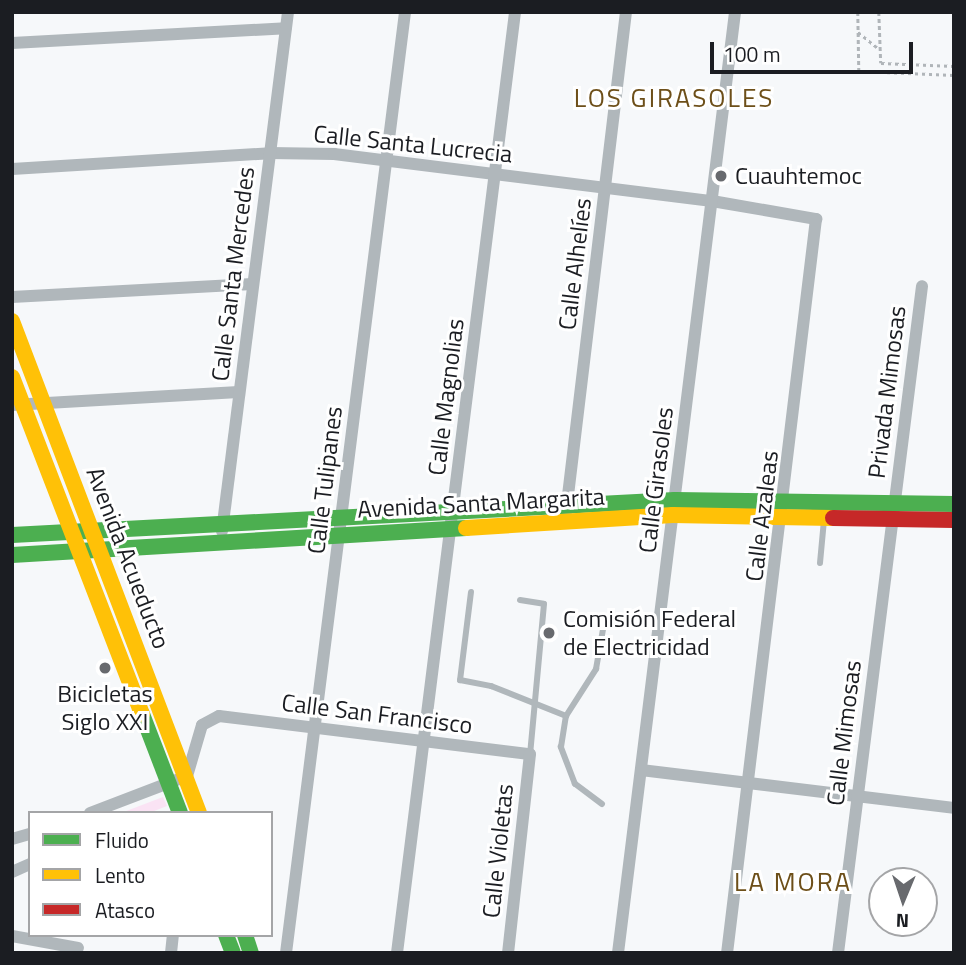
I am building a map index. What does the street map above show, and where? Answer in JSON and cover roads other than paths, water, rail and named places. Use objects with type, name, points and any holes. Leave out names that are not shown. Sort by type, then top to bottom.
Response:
[{"type":"main road","name":"Avenida Acueducto","points":[[12,321],[197,807]]},
{"type":"main road","name":"Avenida Acueducto","points":[[12,377],[17,404],[79,551],[169,785],[176,811]]},
{"type":"main road","name":"Avenida Santa Margarita","points":[[784,509],[824,518],[954,504]]},
{"type":"main road","name":"Avenida Santa Margarita","points":[[12,535],[223,523],[340,525],[674,507],[893,511],[954,520]]},
{"type":"main road","name":"Avenida Santa Margarita","points":[[12,555],[222,542],[340,525]]},
{"type":"street","name":"Calle Santa Mercedes","points":[[222,542],[288,12]]},
{"type":"street","name":"Calle Tulipanes","points":[[286,953],[405,12]]},
{"type":"street","name":"Calle Magnolias","points":[[397,953],[515,12]]},
{"type":"street","name":"Calle Alhelíes","points":[[566,513],[626,12]]},
{"type":"street","name":"Calle Girasoles","points":[[618,953],[735,12]]},
{"type":"street","points":[[12,43],[286,28]]},
{"type":"street","name":"Calle Santa Lucrecia","points":[[12,169],[270,153],[387,158],[808,215]]},
{"type":"street","name":"Calle Azaleas","points":[[727,953],[818,230],[816,219],[808,215]]},
{"type":"street","points":[[12,297],[253,284]]},
{"type":"street","name":"Privada Mimosas","points":[[893,511],[922,286]]},
{"type":"street","points":[[17,404],[239,392]]},
{"type":"street","name":"Calle Mimosas","points":[[838,953],[893,511]]},
{"type":"street","name":"Calle San Francisco","points":[[187,776],[202,725],[219,716],[530,754]]},
{"type":"street","name":"Calle Violetas","points":[[508,953],[530,754]]},
{"type":"street","points":[[641,770],[954,808]]},
{"type":"street","points":[[96,811],[187,776]]},
{"type":"street","points":[[12,872],[28,865]]},
{"type":"street","points":[[12,936],[78,945]]},
{"type":"lane","points":[[820,563],[824,518]]},
{"type":"lane","points":[[471,593],[460,680],[491,686],[531,706],[566,716]]},
{"type":"lane","points":[[520,600],[544,604],[531,706],[534,735],[530,754]]},
{"type":"lane","points":[[602,804],[575,784],[565,766],[561,747],[566,716],[596,669],[604,630]]},
{"type":"place","name":"Cuauhtemoc","points":[[721,176]]},
{"type":"place","name":"Comisión Federal de Electricidad","points":[[549,633]]},
{"type":"place","name":"Bicicletas Siglo XXI","points":[[105,668]]},
{"type":"district","name":"LOS GIRASOLES","points":[[674,98]]},
{"type":"district","name":"LA MORA","points":[[793,882]]}]
